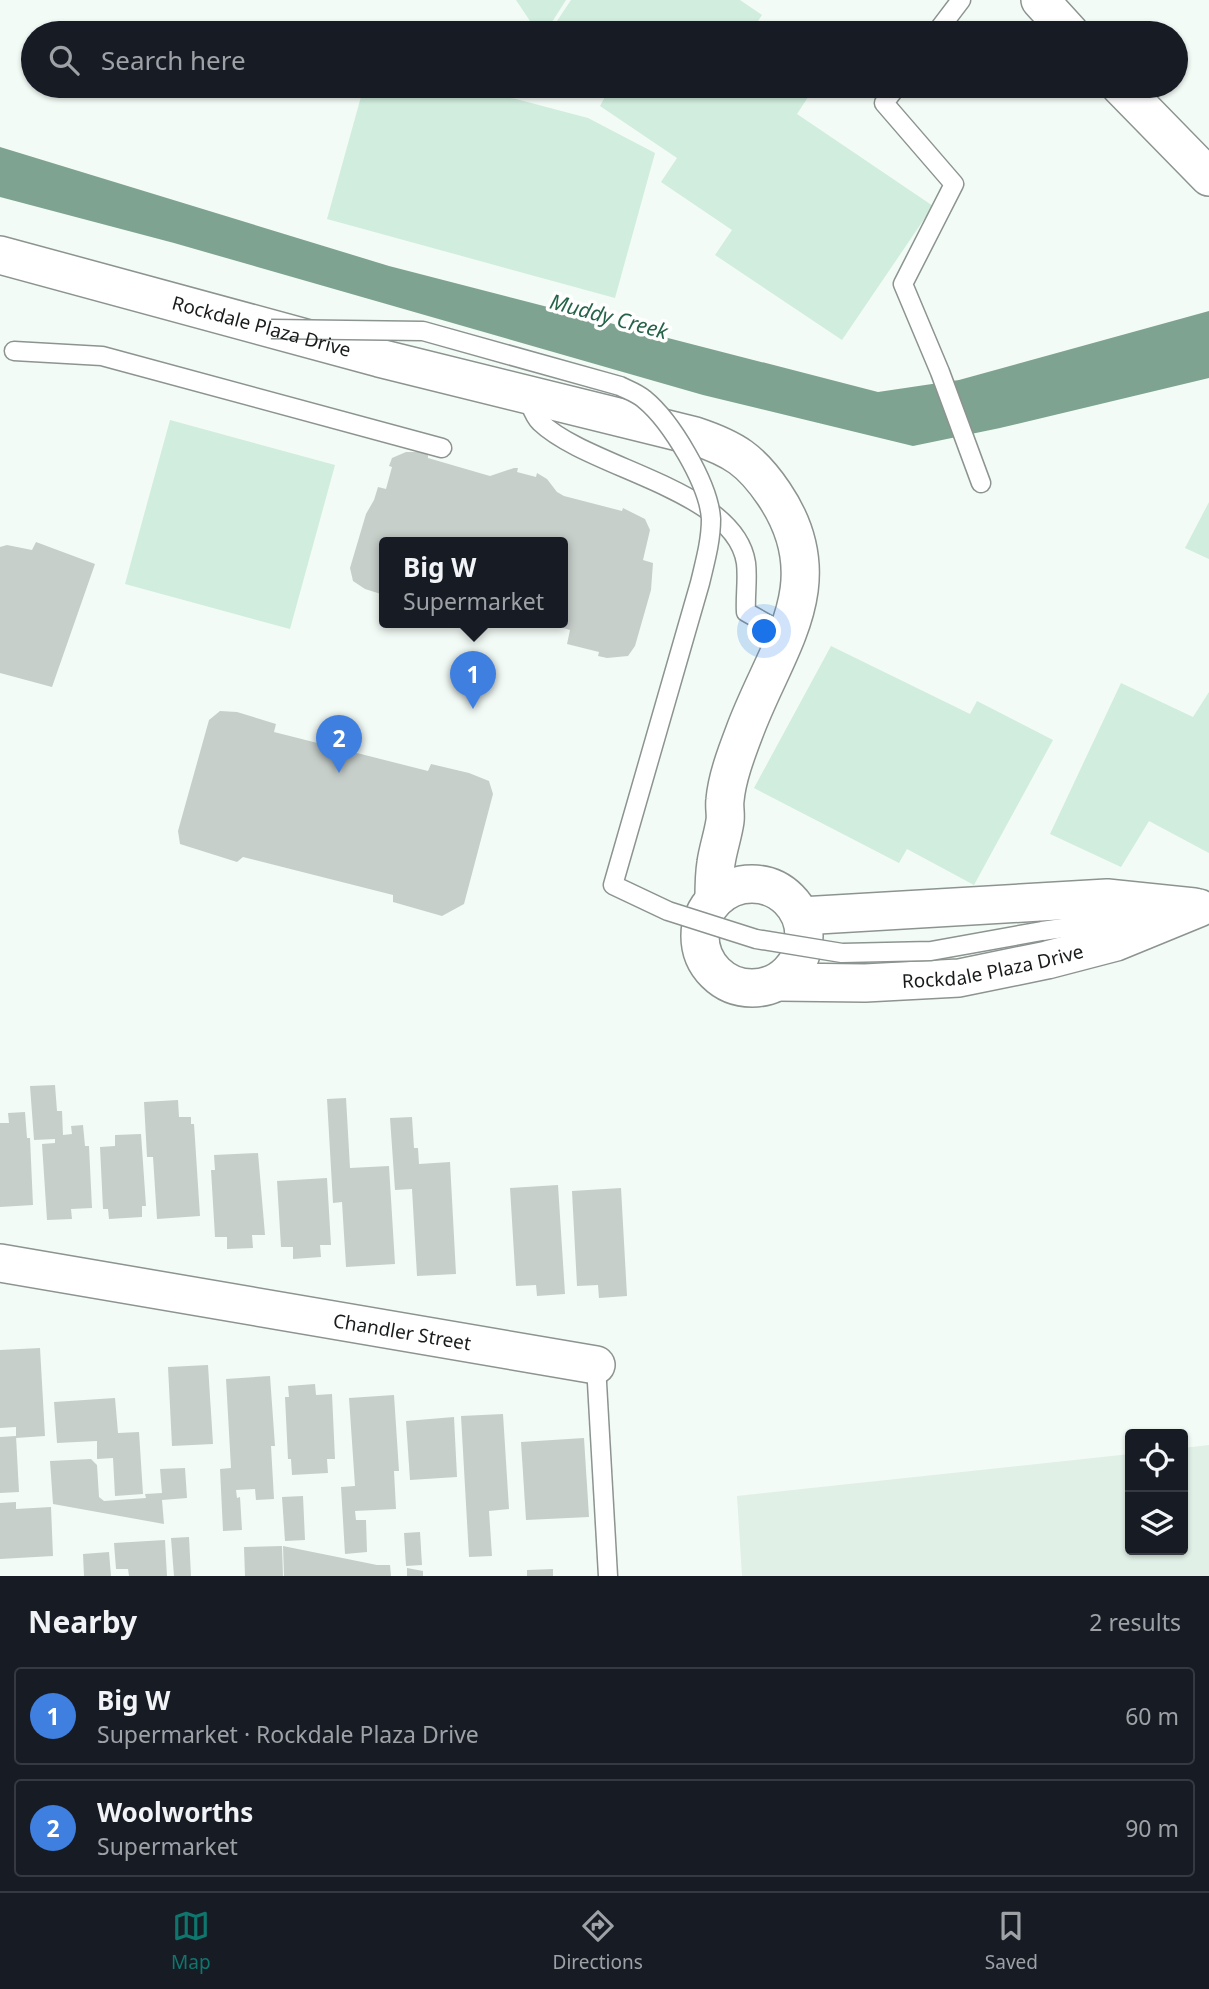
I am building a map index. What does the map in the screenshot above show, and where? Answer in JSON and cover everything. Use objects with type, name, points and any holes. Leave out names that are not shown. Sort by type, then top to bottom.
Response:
[{"type":"street","points":[[1040,0],[1059,21]]},
{"type":"street","points":[[1133,98],[1209,177]]},
{"type":"street","name":"Rockdale Plaza Drive","points":[[0,255],[379,358],[695,436],[732,450],[749,463],[766,482],[793,526],[800,548],[802,576],[798,601],[787,635],[744,733],[729,780],[724,802],[726,819],[715,865],[714,900]]},
{"type":"street","points":[[726,819],[749,862],[756,884]]},
{"type":"street","points":[[756,884],[783,894],[801,916],[805,930],[800,960],[790,973],[779,982],[762,988],[729,984],[715,974],[705,959],[700,943],[700,927],[714,900],[741,885],[756,884]]},
{"type":"street","points":[[801,916],[1107,898],[1204,908]]},
{"type":"street","name":"Rockdale Plaza Drive","points":[[779,982],[865,984],[960,978],[1116,942],[1204,908]]},
{"type":"street","name":"Chandler Street","points":[[0,1263],[596,1365]]},
{"type":"lane","points":[[945,21],[961,0]]},
{"type":"lane","points":[[888,98],[884,103],[954,184],[903,284],[982,483]]},
{"type":"lane","points":[[271,329],[423,331],[620,386],[642,397],[667,423],[706,489],[711,519],[710,536],[700,583],[613,885],[668,911],[756,939],[842,953],[930,951],[1042,931],[1204,908]]},
{"type":"lane","points":[[13,351],[102,355],[442,448]]},
{"type":"lane","points":[[526,393],[538,421],[569,443],[692,500],[725,525],[738,542],[746,563],[746,612],[787,635]]},
{"type":"lane","name":"Chandler Street","points":[[596,1365],[608,1576]]},
{"type":"shaded area","points":[[516,0],[566,0],[553,21],[530,21]]},
{"type":"shaded area","points":[[571,0],[740,0],[762,15],[758,21],[557,21]]},
{"type":"shaded area","points":[[361,98],[516,99],[588,118],[655,153],[615,298],[327,219]]},
{"type":"shaded area","points":[[604,98],[807,98],[797,114],[933,206],[842,340],[715,255],[732,230],[661,182],[677,158],[600,106]]},
{"type":"shaded area","points":[[0,147],[389,266],[878,392],[959,380],[1209,311],[1209,378],[913,446],[703,395],[174,243],[0,197]]},
{"type":"shaded area","points":[[170,420],[335,465],[290,629],[125,584]]},
{"type":"shaded area","points":[[1209,502],[1209,559],[1185,548]]},
{"type":"shaded area","points":[[831,646],[970,714],[977,701],[1053,740],[974,885],[907,849],[899,863],[754,788]]},
{"type":"shaded area","points":[[1121,683],[1193,717],[1209,692],[1209,853],[1149,821],[1121,867],[1050,834]]},
{"type":"shaded area","points":[[1209,1445],[1209,1576],[742,1576],[737,1496],[1125,1455],[1125,1555],[1188,1555],[1188,1447]]},
{"type":"building","points":[[406,452],[421,452],[428,455],[428,458],[490,476],[518,468],[517,472],[536,477],[537,473],[547,479],[557,492],[564,496],[622,511],[623,508],[645,519],[650,530],[643,560],[653,563],[651,590],[635,646],[628,656],[607,658],[598,656],[599,652],[567,644],[570,630],[563,628],[568,628],[568,537],[379,537],[379,593],[353,581],[350,568],[366,514],[378,487],[386,489],[392,458]]},
{"type":"building","points":[[36,542],[95,564],[52,687],[0,673],[0,547],[7,545],[32,550]]},
{"type":"building","points":[[220,711],[237,712],[276,724],[274,732],[428,771],[431,764],[489,781],[493,794],[464,904],[442,916],[393,902],[393,895],[243,857],[237,862],[180,844],[178,831],[209,720]]},
{"type":"building","points":[[55,1085],[57,1111],[62,1111],[63,1135],[72,1134],[71,1126],[83,1125],[85,1146],[89,1146],[92,1208],[71,1209],[72,1219],[47,1220],[42,1144],[55,1143],[55,1139],[34,1140],[30,1086]]},
{"type":"building","points":[[346,1098],[350,1168],[389,1166],[395,1264],[346,1267],[342,1202],[333,1203],[327,1099]]},
{"type":"building","points":[[178,1100],[179,1117],[191,1117],[191,1124],[194,1124],[200,1216],[157,1219],[153,1157],[147,1157],[144,1102]]},
{"type":"building","points":[[25,1112],[27,1138],[30,1138],[33,1205],[0,1207],[0,1123],[9,1123],[8,1113]]},
{"type":"building","points":[[412,1117],[414,1148],[418,1148],[419,1164],[450,1162],[456,1274],[417,1276],[412,1189],[395,1190],[390,1118]]},
{"type":"building","points":[[141,1134],[146,1206],[142,1206],[142,1217],[109,1219],[108,1209],[103,1209],[100,1147],[115,1146],[115,1135]]},
{"type":"building","points":[[258,1153],[265,1235],[252,1235],[253,1248],[227,1249],[227,1237],[215,1237],[211,1170],[215,1170],[214,1155]]},
{"type":"building","points":[[327,1178],[331,1245],[320,1245],[321,1257],[293,1259],[293,1247],[281,1247],[277,1181]]},
{"type":"building","points":[[558,1185],[565,1294],[537,1296],[536,1285],[516,1286],[510,1188]]},
{"type":"building","points":[[621,1188],[627,1296],[599,1298],[598,1285],[577,1286],[572,1191]]},
{"type":"building","points":[[40,1348],[45,1436],[16,1438],[16,1427],[0,1428],[0,1350]]},
{"type":"building","points":[[208,1365],[213,1444],[172,1446],[168,1367]]},
{"type":"building","points":[[270,1376],[275,1446],[271,1446],[274,1499],[256,1500],[255,1489],[236,1490],[237,1498],[240,1497],[242,1530],[223,1531],[220,1469],[231,1468],[226,1379]]},
{"type":"building","points":[[315,1384],[316,1395],[332,1394],[335,1459],[327,1459],[328,1473],[292,1475],[291,1459],[288,1459],[285,1397],[289,1397],[288,1386]]},
{"type":"building","points":[[394,1395],[399,1471],[394,1471],[396,1509],[355,1511],[356,1520],[366,1520],[367,1552],[345,1554],[341,1487],[355,1486],[349,1398]]},
{"type":"building","points":[[115,1398],[118,1433],[139,1432],[143,1494],[115,1496],[113,1458],[97,1459],[97,1441],[57,1443],[54,1402]]},
{"type":"building","points":[[503,1414],[509,1509],[489,1511],[492,1556],[469,1557],[461,1416]]},
{"type":"building","points":[[454,1417],[457,1477],[410,1480],[406,1421]]},
{"type":"building","points":[[16,1436],[19,1492],[0,1493],[0,1437]]},
{"type":"building","points":[[584,1438],[589,1517],[526,1520],[521,1442]]},
{"type":"building","points":[[91,1459],[97,1465],[99,1497],[104,1501],[146,1498],[145,1494],[162,1493],[160,1469],[185,1468],[187,1498],[162,1500],[164,1524],[53,1504],[50,1461]]},
{"type":"building","points":[[303,1496],[305,1540],[285,1541],[282,1497]]},
{"type":"building","points":[[16,1502],[16,1509],[51,1507],[53,1556],[0,1559],[0,1503]]},
{"type":"building","points":[[420,1532],[422,1565],[406,1566],[404,1533]]},
{"type":"building","points":[[189,1537],[191,1576],[174,1576],[171,1538]]},
{"type":"building","points":[[165,1540],[167,1576],[129,1576],[128,1569],[116,1569],[114,1543]]},
{"type":"building","points":[[282,1546],[283,1576],[245,1576],[244,1547]]},
{"type":"building","points":[[283,1546],[377,1565],[390,1565],[391,1576],[284,1576]]},
{"type":"building","points":[[109,1552],[111,1576],[84,1576],[83,1554]]},
{"type":"building","points":[[407,1568],[423,1571],[423,1576],[407,1576]]},
{"type":"building","points":[[553,1569],[553,1576],[527,1576],[527,1570]]},
{"type":"place","name":"Big W","points":[[473,709]]},
{"type":"place","name":"Woolworths","points":[[339,773]]},
{"type":"water label","name":"Muddy Creek","points":[[609,316]]}]
